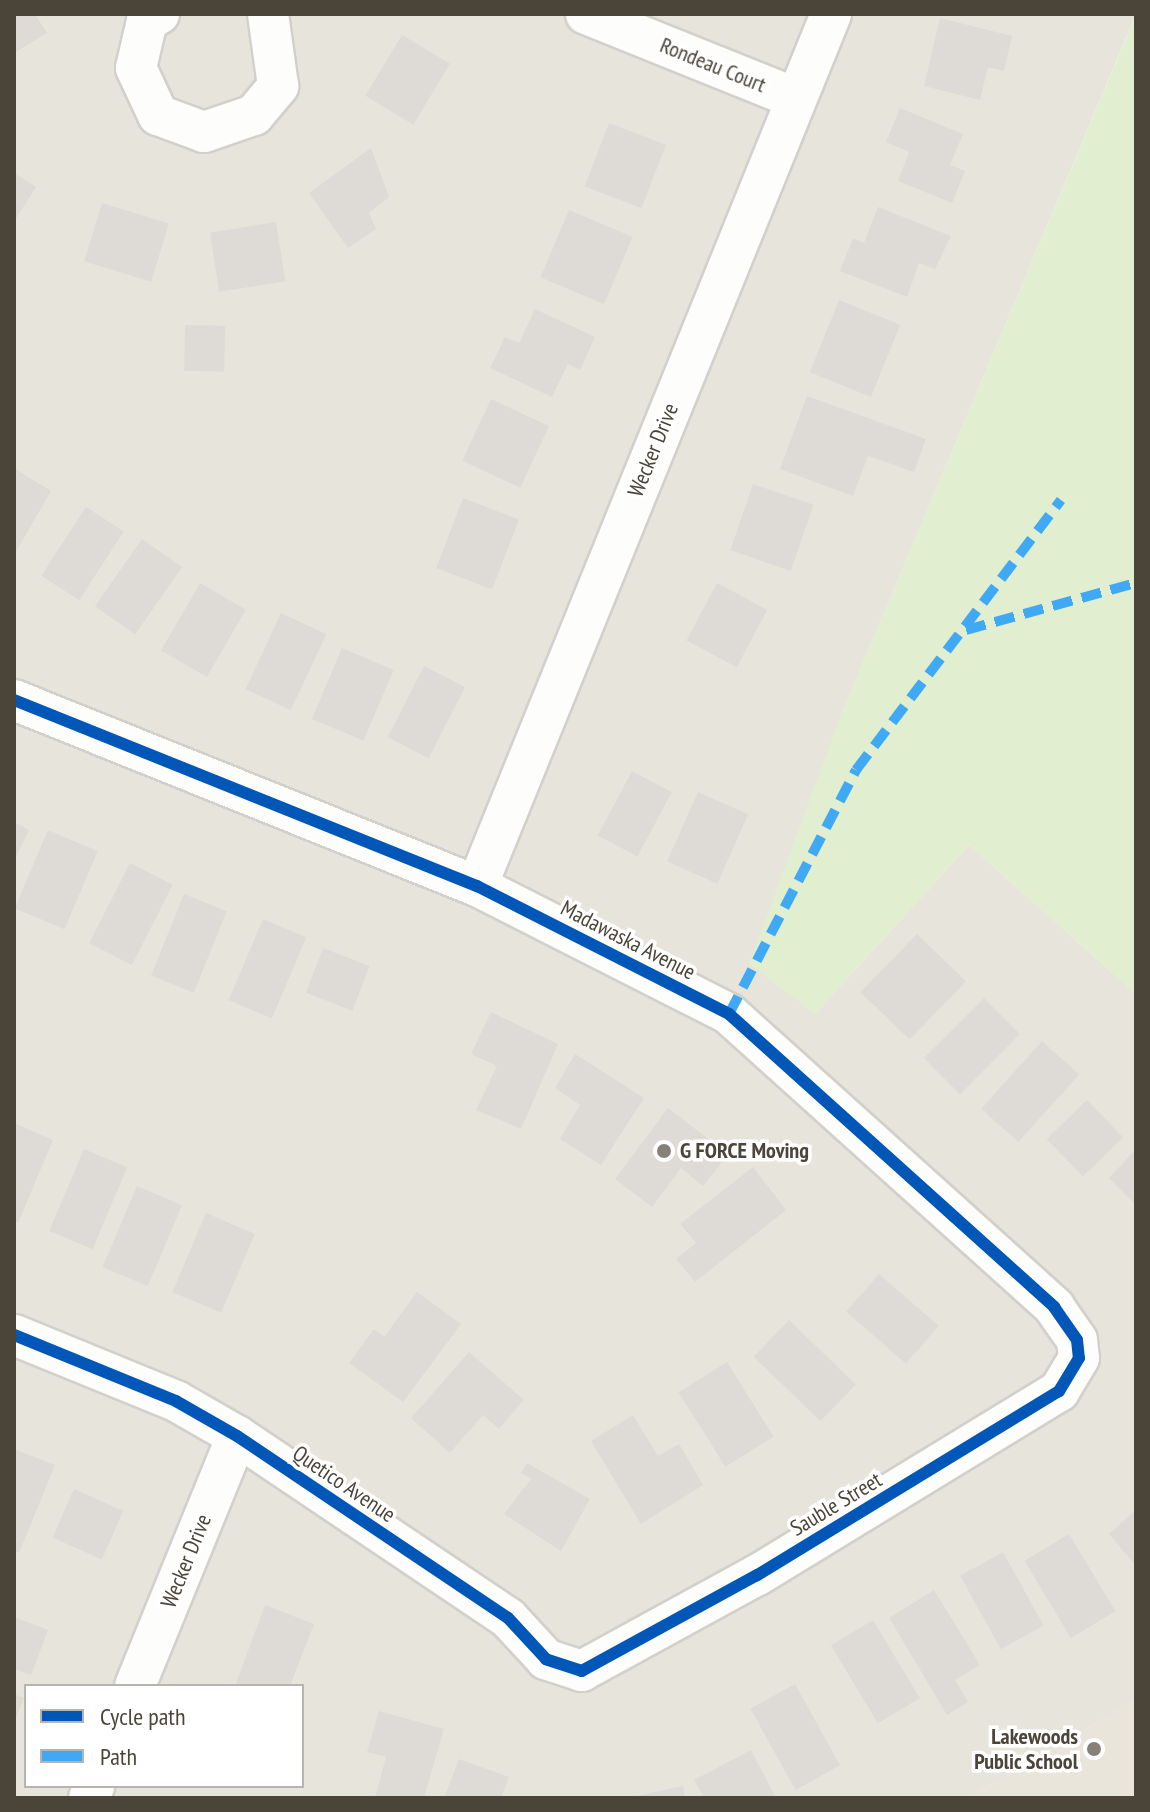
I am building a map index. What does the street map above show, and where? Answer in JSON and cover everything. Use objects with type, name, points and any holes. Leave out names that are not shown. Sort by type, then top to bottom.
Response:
[{"type":"street","points":[[159,14],[147,21],[136,68],[158,115],[204,132],[254,115],[278,86],[268,14]]},
{"type":"street","name":"Rondeau Court","points":[[586,14],[795,98]]},
{"type":"street","name":"Wecker Drive","points":[[477,886],[831,14]]},
{"type":"street","name":"Madawaska Avenue","points":[[14,700],[477,886],[729,1014],[1067,1320],[1079,1358],[1059,1391]]},
{"type":"street","name":"Quetico Avenue","points":[[14,1335],[176,1401],[237,1436],[508,1618],[546,1659],[582,1671],[631,1646]]},
{"type":"street","name":"Sauble Street","points":[[631,1646],[1059,1391]]},
{"type":"street","name":"Wecker Drive","points":[[136,1684],[237,1436]]},
{"type":"shaded area","points":[[14,14],[1136,14],[841,715],[816,1013],[969,845],[1136,994],[1136,1700],[969,1798],[14,1798]]},
{"type":"shaded area","name":"Lakewoods Public School","points":[[1136,1700],[1136,1798],[969,1798]]},
{"type":"green space","points":[[1136,15],[1136,994],[969,845],[815,1014],[749,964],[841,715]]},
{"type":"building","points":[[14,14],[35,14],[47,33],[14,53]]},
{"type":"building","points":[[940,18],[1012,36],[1004,71],[988,67],[980,100],[924,86]]},
{"type":"building","points":[[402,35],[450,64],[413,125],[365,96]]},
{"type":"building","points":[[900,108],[963,134],[950,165],[965,171],[952,203],[898,181],[909,152],[886,142]]},
{"type":"building","points":[[609,123],[666,145],[642,208],[585,186]]},
{"type":"building","points":[[371,148],[389,197],[369,213],[376,229],[348,248],[309,193]]},
{"type":"building","points":[[14,173],[36,187],[14,222]]},
{"type":"building","points":[[102,203],[169,223],[151,282],[84,261]]},
{"type":"building","points":[[878,207],[951,236],[935,269],[919,263],[907,297],[840,271],[853,238],[864,243]]},
{"type":"building","points":[[569,210],[633,237],[604,304],[540,277]]},
{"type":"building","points":[[276,222],[285,281],[219,292],[210,232]]},
{"type":"building","points":[[839,300],[900,325],[871,397],[810,372]]},
{"type":"building","points":[[535,309],[595,337],[580,370],[568,364],[552,397],[490,368],[505,337],[519,343]]},
{"type":"building","points":[[185,325],[225,326],[224,372],[184,371]]},
{"type":"building","points":[[807,396],[926,439],[914,472],[868,456],[853,496],[780,469]]},
{"type":"building","points":[[491,399],[549,426],[520,488],[462,461]]},
{"type":"building","points":[[14,468],[51,491],[14,555]]},
{"type":"building","points":[[753,484],[814,505],[791,571],[730,550]]},
{"type":"building","points":[[463,498],[519,520],[492,590],[436,568]]},
{"type":"building","points":[[86,507],[124,532],[79,600],[41,576]]},
{"type":"building","points":[[142,539],[182,567],[135,634],[95,606]]},
{"type":"building","points":[[200,583],[246,610],[207,677],[161,651]]},
{"type":"building","points":[[717,583],[767,610],[737,667],[686,640]]},
{"type":"building","points":[[281,613],[326,634],[291,710],[246,689]]},
{"type":"building","points":[[342,648],[394,670],[363,741],[312,719]]},
{"type":"building","points":[[424,666],[465,687],[429,758],[388,737]]},
{"type":"building","points":[[632,771],[672,792],[637,857],[598,835]]},
{"type":"building","points":[[698,792],[748,814],[717,884],[667,861]]},
{"type":"building","points":[[14,822],[29,830],[14,861]]},
{"type":"building","points":[[48,830],[98,851],[64,929],[15,908]]},
{"type":"building","points":[[130,863],[173,885],[132,965],[89,943]]},
{"type":"building","points":[[184,894],[227,911],[194,993],[151,976]]},
{"type":"building","points":[[263,919],[306,937],[272,1018],[229,1000]]},
{"type":"building","points":[[917,934],[966,981],[910,1040],[861,992]]},
{"type":"building","points":[[323,948],[370,966],[352,1011],[306,993]]},
{"type":"building","points":[[984,998],[1020,1034],[960,1094],[924,1058]]},
{"type":"building","points":[[491,1012],[558,1044],[521,1129],[476,1110],[497,1066],[471,1054]]},
{"type":"building","points":[[1042,1041],[1079,1074],[1018,1142],[981,1109]]},
{"type":"building","points":[[575,1054],[644,1098],[601,1165],[560,1139],[580,1105],[555,1088]]},
{"type":"building","points":[[1087,1100],[1123,1137],[1083,1176],[1047,1139]]},
{"type":"building","points":[[668,1108],[728,1154],[703,1186],[681,1168],[652,1207],[615,1179]]},
{"type":"building","points":[[14,1123],[53,1140],[18,1223],[14,1221]]},
{"type":"building","points":[[84,1149],[127,1167],[92,1249],[49,1231]]},
{"type":"building","points":[[1136,1149],[1136,1205],[1109,1178]]},
{"type":"building","points":[[753,1167],[786,1210],[695,1282],[676,1259],[696,1243],[680,1224]]},
{"type":"building","points":[[137,1186],[182,1205],[148,1286],[103,1267]]},
{"type":"building","points":[[206,1213],[255,1234],[221,1313],[172,1292]]},
{"type":"building","points":[[879,1274],[939,1326],[906,1364],[846,1312]]},
{"type":"building","points":[[417,1292],[461,1324],[403,1402],[349,1363],[374,1329],[384,1337]]},
{"type":"building","points":[[789,1320],[856,1385],[820,1421],[754,1357]]},
{"type":"building","points":[[469,1352],[524,1400],[499,1429],[483,1415],[450,1453],[411,1418]]},
{"type":"building","points":[[727,1362],[774,1437],[725,1467],[679,1392]]},
{"type":"building","points":[[633,1415],[658,1456],[679,1444],[703,1485],[641,1524],[591,1441]]},
{"type":"building","points":[[14,1449],[55,1465],[19,1553],[14,1551]]},
{"type":"building","points":[[527,1463],[590,1499],[561,1551],[504,1514],[531,1479],[521,1473]]},
{"type":"building","points":[[74,1489],[123,1511],[102,1559],[52,1537]]},
{"type":"building","points":[[1136,1510],[1136,1566],[1109,1534]]},
{"type":"building","points":[[1069,1534],[1115,1611],[1071,1638],[1024,1561]]},
{"type":"building","points":[[1003,1552],[1044,1625],[1001,1649],[960,1576]]},
{"type":"building","points":[[934,1590],[980,1665],[955,1680],[968,1702],[947,1715],[889,1618]]},
{"type":"building","points":[[265,1605],[314,1624],[291,1684],[236,1684]]},
{"type":"building","points":[[14,1617],[48,1630],[31,1675],[14,1669]]},
{"type":"building","points":[[873,1620],[920,1698],[878,1723],[831,1645]]},
{"type":"building","points":[[795,1684],[840,1765],[795,1790],[750,1709]]},
{"type":"building","points":[[14,1694],[24,1698],[14,1722]]},
{"type":"building","points":[[379,1711],[444,1729],[424,1798],[375,1798],[386,1757],[367,1752]]},
{"type":"building","points":[[751,1750],[776,1798],[704,1798],[694,1780]]},
{"type":"building","points":[[459,1759],[509,1777],[501,1798],[444,1798]]},
{"type":"building","points":[[683,1786],[685,1798],[632,1798],[632,1797]]},
{"type":"marked path","points":[[729,1014],[856,770],[1061,500]]},
{"type":"marked path","points":[[966,630],[1136,583]]},
{"type":"cycle path","points":[[14,700],[477,886],[729,1014],[1054,1307],[1077,1340],[1079,1358],[1059,1391],[757,1575],[582,1671],[546,1659],[508,1618],[237,1436],[176,1401],[14,1335]]},
{"type":"place","name":"G FORCE Moving","points":[[664,1151]]},
{"type":"place","name":"Lakewoods Public School","points":[[1094,1749]]}]
